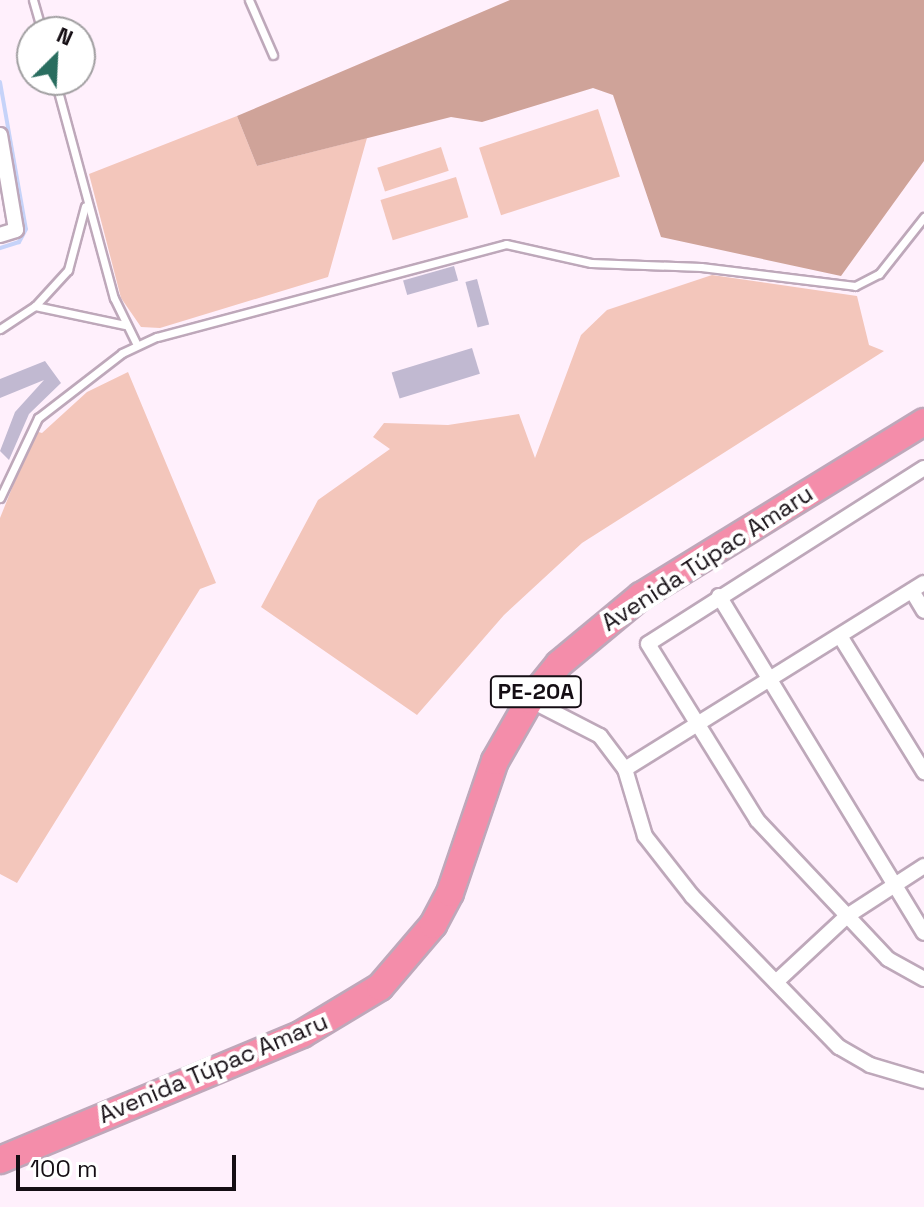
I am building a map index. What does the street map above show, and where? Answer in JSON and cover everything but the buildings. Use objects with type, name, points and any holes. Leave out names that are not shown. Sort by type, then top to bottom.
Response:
[{"type":"highway","name":"Avenida Túpac Amaru","points":[[0,1160],[302,1034],[380,987],[412,955],[450,893],[495,761],[530,700],[596,629],[641,596],[924,422]]},
{"type":"street","points":[[0,135],[16,230],[0,235]]},
{"type":"street","points":[[924,468],[648,644],[757,820],[888,959],[924,979]]},
{"type":"street","points":[[625,769],[918,587],[924,611]]},
{"type":"street","points":[[719,596],[924,933]]},
{"type":"street","points":[[840,636],[924,772]]},
{"type":"street","points":[[530,700],[600,736],[625,769],[645,836],[692,896],[839,1047],[870,1065],[924,1081]]},
{"type":"street","points":[[776,982],[847,916],[924,866]]},
{"type":"lane","points":[[249,0],[273,55]]},
{"type":"lane","points":[[59,96],[86,201],[125,325],[137,345]]},
{"type":"lane","points":[[0,329],[35,306],[68,270],[86,201]]},
{"type":"lane","points":[[0,498],[38,418],[71,388],[137,345],[506,244],[591,263],[701,267],[864,285],[924,217]]},
{"type":"lane","points":[[35,306],[125,325]]},
{"type":"lane","points":[[899,438],[924,409]]},
{"type":"shaded area","points":[[510,0],[924,0],[924,161],[841,276],[661,237],[613,95],[593,88],[482,122],[451,117],[257,166],[237,116]]},
{"type":"shaded area","points":[[598,109],[620,177],[501,215],[479,148]]},
{"type":"shaded area","points":[[237,116],[257,166],[367,138],[328,277],[160,328],[141,327],[121,298],[89,174]]},
{"type":"shaded area","points":[[441,147],[449,171],[385,191],[377,168]]},
{"type":"shaded area","points":[[456,177],[468,217],[393,240],[380,200]]},
{"type":"shaded area","points":[[712,275],[857,296],[869,345],[884,351],[582,543],[504,615],[417,715],[261,607],[318,500],[390,449],[373,437],[384,423],[448,425],[519,414],[535,458],[581,335],[607,310]]},
{"type":"shaded area","points":[[128,372],[216,583],[200,589],[17,883],[0,874],[0,518],[35,431],[42,433],[87,392]]},
{"type":"waterway","points":[[0,82],[26,229],[19,242],[0,248]]}]
